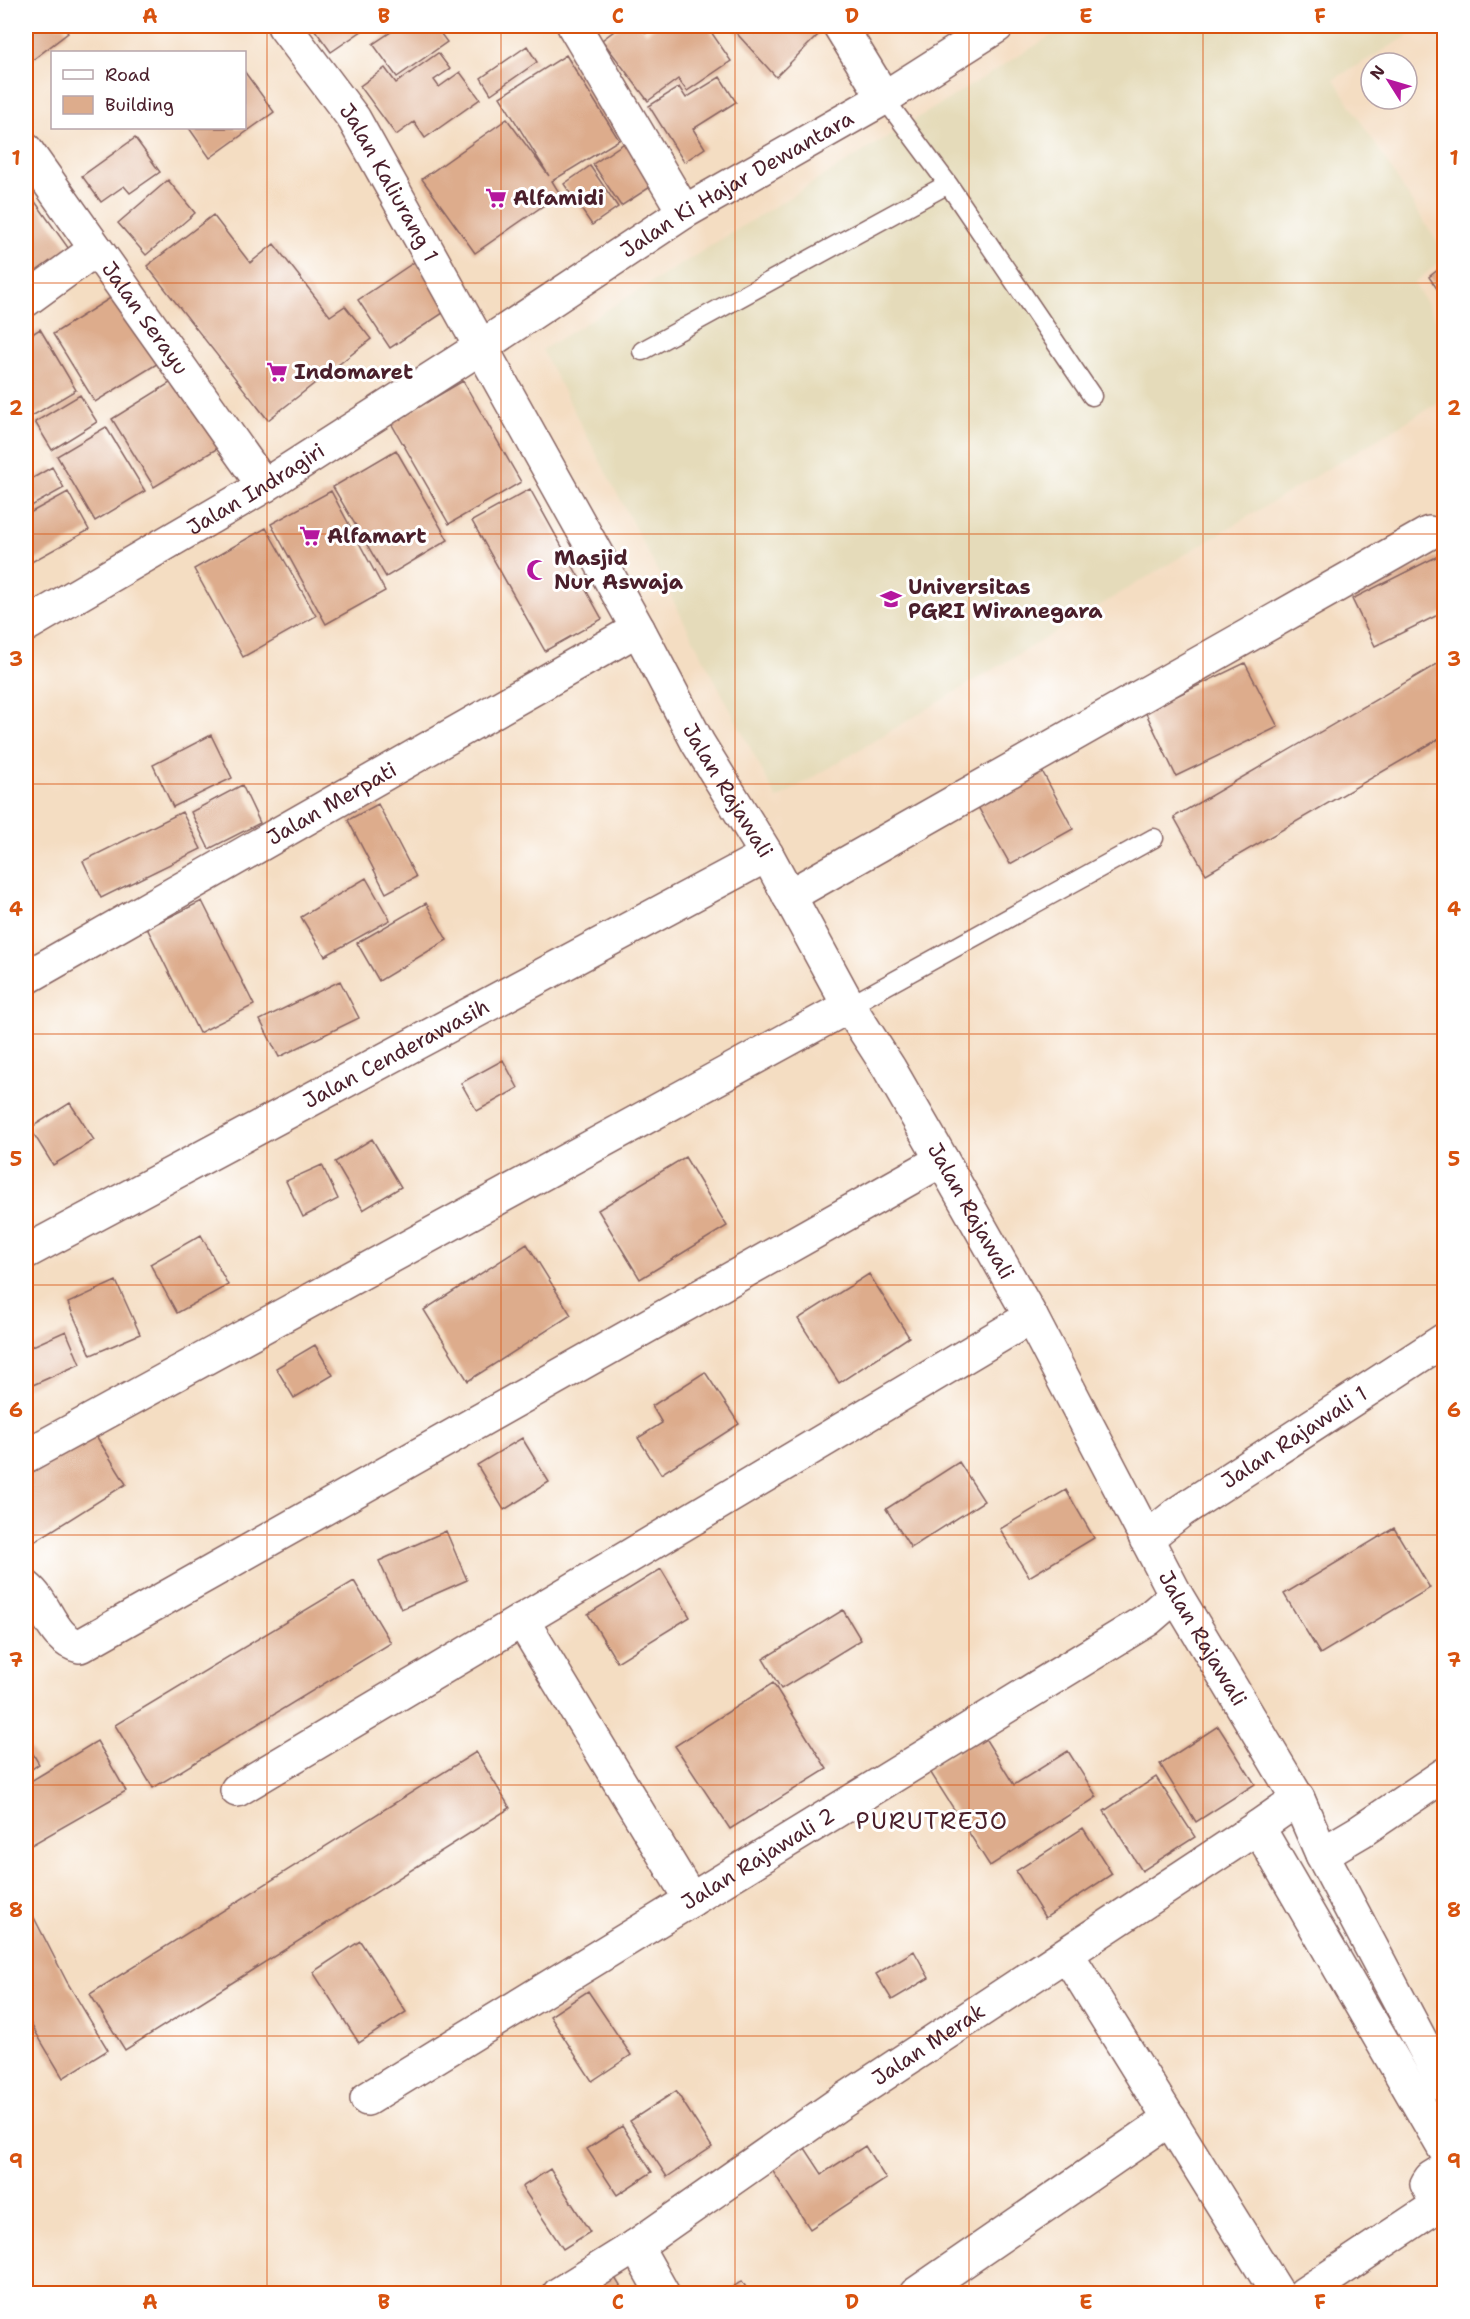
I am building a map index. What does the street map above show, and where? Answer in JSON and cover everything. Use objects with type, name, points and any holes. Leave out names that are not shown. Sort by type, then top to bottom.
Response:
[{"type":"street","name":"Jalan Kaliurang 1","points":[[284,26],[354,119],[481,347]]},
{"type":"street","points":[[574,26],[684,212]]},
{"type":"street","points":[[840,26],[884,98]]},
{"type":"street","name":"Jalan Ki Hajar Dewantara","points":[[481,347],[684,212],[884,98],[997,26]]},
{"type":"street","name":"Jalan Serayu","points":[[26,150],[264,486]]},
{"type":"street","points":[[26,300],[96,249]]},
{"type":"street","name":"Jalan Indragiri","points":[[26,624],[264,486],[481,347]]},
{"type":"street","name":"Jalan Rajawali","points":[[481,347],[698,743],[768,855],[849,1005],[889,1068],[1030,1317],[1176,1595],[1298,1799],[1322,1854],[1444,2085]]},
{"type":"street","points":[[789,896],[1429,533]]},
{"type":"street","name":"Jalan Merpati","points":[[26,978],[638,630]]},
{"type":"street","name":"Jalan Cenderawasih","points":[[26,1252],[768,855]]},
{"type":"street","points":[[26,1456],[849,1005]]},
{"type":"street","points":[[26,1587],[33,1592],[62,1638],[70,1644],[80,1646],[942,1160]]},
{"type":"street","points":[[237,1790],[1030,1317]]},
{"type":"street","name":"Jalan Rajawali 1","points":[[1146,1539],[1181,1511],[1444,1340]]},
{"type":"street","name":"Jalan Rajawali 2","points":[[367,2099],[1147,1620],[1176,1595]]},
{"type":"street","points":[[522,1620],[691,1900]]},
{"type":"street","points":[[1322,1854],[1361,1831],[1444,1775]]},
{"type":"street","name":"Jalan Merak","points":[[559,2294],[636,2246],[837,2105],[1298,1799]]},
{"type":"street","points":[[1258,1827],[1444,2148]]},
{"type":"street","points":[[1067,1954],[1278,2294]]},
{"type":"street","points":[[916,2294],[1170,2119]]},
{"type":"street","points":[[1304,2294],[1441,2211],[1427,2184],[1431,2178],[1444,2170]]},
{"type":"street","points":[[636,2246],[663,2294]]},
{"type":"lane","points":[[884,98],[948,184],[1092,396]]},
{"type":"lane","points":[[642,351],[948,184]]},
{"type":"lane","points":[[849,1005],[1154,838]]},
{"type":"shaded area","name":"Universitas PGRI Wiranegara","points":[[1067,26],[1425,26],[1382,51],[1359,51],[1359,64],[1334,79],[1444,253],[1444,259],[1414,283],[1444,333],[1444,399],[777,799],[542,350]]},
{"type":"building","points":[[26,26],[63,26],[68,33],[26,65]]},
{"type":"building","points":[[312,26],[369,26],[331,52]]},
{"type":"building","points":[[400,26],[435,26],[447,42],[397,77],[373,44]]},
{"type":"building","points":[[621,26],[640,26],[646,33],[657,26],[707,26],[731,61],[687,91],[678,79],[648,101],[602,40]]},
{"type":"building","points":[[730,26],[827,26],[776,77]]},
{"type":"building","points":[[527,46],[537,62],[491,94],[481,78]]},
{"type":"building","points":[[438,53],[450,69],[434,80],[439,87],[460,72],[480,99],[425,138],[414,122],[396,135],[360,86],[385,68],[396,83]]},
{"type":"building","points":[[566,55],[619,140],[552,181],[560,194],[475,253],[422,179],[507,119],[549,176],[500,97]]},
{"type":"building","points":[[246,74],[274,112],[210,158],[190,129],[246,129]]},
{"type":"building","points":[[720,77],[736,102],[693,129],[705,148],[684,162],[649,106],[679,87],[686,98]]},
{"type":"building","points":[[135,138],[160,172],[130,193],[124,186],[101,202],[82,176]]},
{"type":"building","points":[[629,140],[658,182],[621,206],[593,164]]},
{"type":"building","points":[[590,166],[618,207],[592,225],[564,184]]},
{"type":"building","points":[[168,180],[195,213],[146,255],[118,223]]},
{"type":"building","points":[[26,189],[74,256],[26,291]]},
{"type":"building","points":[[213,215],[250,263],[274,244],[330,316],[345,306],[371,339],[268,420],[147,266]]},
{"type":"building","points":[[416,261],[449,309],[390,348],[358,300]]},
{"type":"building","points":[[1444,265],[1444,299],[1429,277]]},
{"type":"building","points":[[123,290],[165,359],[95,402],[53,334]]},
{"type":"building","points":[[40,329],[76,390],[32,416],[26,405],[26,338]]},
{"type":"building","points":[[181,376],[223,445],[154,487],[112,419]]},
{"type":"building","points":[[463,381],[521,482],[449,524],[391,423]]},
{"type":"building","points":[[80,395],[97,422],[52,450],[35,422]]},
{"type":"building","points":[[106,427],[145,491],[95,521],[57,456]]},
{"type":"building","points":[[396,450],[448,540],[386,577],[333,487]]},
{"type":"building","points":[[52,467],[64,488],[26,509],[26,482]]},
{"type":"building","name":"Masjid Nur Aswaja","points":[[530,489],[602,619],[545,651],[472,521]]},
{"type":"building","points":[[331,491],[385,591],[326,624],[271,524]]},
{"type":"building","points":[[68,492],[89,530],[28,564],[26,515]]},
{"type":"building","points":[[266,528],[316,616],[243,657],[194,569]]},
{"type":"building","points":[[1444,553],[1444,612],[1375,646],[1352,599]]},
{"type":"building","points":[[1444,660],[1444,736],[1206,874],[1174,817]]},
{"type":"building","points":[[1245,663],[1278,727],[1176,776],[1145,711]]},
{"type":"building","points":[[211,735],[232,778],[173,807],[153,765]]},
{"type":"building","points":[[1041,769],[1073,829],[1010,864],[977,805]]},
{"type":"building","points":[[242,785],[260,823],[209,849],[191,812]]},
{"type":"building","points":[[378,804],[416,877],[386,893],[348,820]]},
{"type":"building","points":[[182,812],[201,849],[101,898],[83,861]]},
{"type":"building","points":[[366,878],[390,920],[325,956],[301,917]]},
{"type":"building","points":[[202,901],[254,1005],[199,1033],[147,928]]},
{"type":"building","points":[[426,903],[447,940],[379,981],[357,943]]},
{"type":"building","points":[[340,981],[359,1018],[279,1057],[260,1020]]},
{"type":"building","points":[[503,1060],[518,1088],[477,1111],[461,1083]]},
{"type":"building","points":[[70,1103],[94,1140],[53,1165],[30,1128]]},
{"type":"building","points":[[372,1139],[401,1187],[363,1210],[335,1162]]},
{"type":"building","points":[[685,1157],[727,1226],[640,1279],[598,1210]]},
{"type":"building","points":[[322,1165],[338,1199],[303,1217],[286,1181]]},
{"type":"building","points":[[201,1235],[228,1285],[177,1313],[150,1264]]},
{"type":"building","points":[[527,1244],[571,1315],[468,1381],[424,1310]]},
{"type":"building","points":[[869,1274],[909,1337],[839,1383],[798,1319]]},
{"type":"building","points":[[116,1281],[140,1334],[91,1355],[68,1303]]},
{"type":"building","points":[[66,1331],[80,1364],[26,1388],[26,1349]]},
{"type":"building","points":[[315,1345],[333,1375],[294,1398],[276,1368]]},
{"type":"building","points":[[705,1372],[739,1424],[661,1474],[638,1438],[662,1423],[652,1406]]},
{"type":"building","points":[[95,1434],[126,1484],[26,1547],[26,1476]]},
{"type":"building","points":[[522,1438],[549,1482],[504,1510],[477,1465]]},
{"type":"building","points":[[959,1462],[984,1501],[911,1548],[886,1509]]},
{"type":"building","points":[[1066,1490],[1094,1538],[1029,1577],[1000,1529]]},
{"type":"building","points":[[1394,1528],[1430,1588],[1320,1654],[1284,1594]]},
{"type":"building","points":[[446,1531],[467,1580],[401,1609],[379,1561]]},
{"type":"building","points":[[661,1569],[690,1617],[617,1662],[588,1614]]},
{"type":"building","points":[[354,1581],[391,1643],[153,1788],[115,1725]]},
{"type":"building","points":[[843,1610],[861,1640],[781,1689],[763,1659]]},
{"type":"building","points":[[773,1683],[827,1769],[730,1829],[675,1746]]},
{"type":"building","points":[[1218,1726],[1255,1784],[1196,1822],[1160,1764]]},
{"type":"building","points":[[983,1735],[1014,1785],[1068,1751],[1097,1797],[990,1866],[929,1770]]},
{"type":"building","points":[[97,1741],[126,1791],[26,1848],[26,1784]]},
{"type":"building","points":[[26,1742],[39,1764],[26,1773]]},
{"type":"building","points":[[476,1752],[510,1808],[125,2050],[90,1994]]},
{"type":"building","points":[[1156,1777],[1195,1837],[1142,1871],[1104,1811]]},
{"type":"building","points":[[1083,1828],[1112,1874],[1045,1918],[1016,1871]]},
{"type":"building","points":[[26,1902],[67,1982],[108,2050],[63,2078],[26,2016]]},
{"type":"building","points":[[360,1941],[406,2012],[359,2043],[313,1972]]},
{"type":"building","points":[[914,1951],[929,1978],[892,2000],[876,1974]]},
{"type":"building","points":[[588,1991],[631,2055],[592,2081],[550,2016]]},
{"type":"building","points":[[676,2091],[712,2147],[667,2177],[630,2121]]},
{"type":"building","points":[[622,2126],[652,2172],[617,2195],[587,2149]]},
{"type":"building","points":[[865,2146],[886,2179],[810,2229],[772,2170],[805,2148],[822,2174]]},
{"type":"building","points":[[550,2169],[590,2232],[563,2249],[522,2187]]},
{"type":"building","points":[[612,2273],[625,2294],[580,2294]]},
{"type":"building","points":[[742,2281],[750,2294],[723,2294]]},
{"type":"place","name":"Alfamidi","points":[[496,198]]},
{"type":"place","name":"Indomaret","points":[[277,372]]},
{"type":"place","name":"Alfamart","points":[[310,536]]},
{"type":"place","name":"Masjid Nur Aswaja","points":[[537,570]]},
{"type":"place","name":"Universitas PGRI Wiranegara","points":[[891,599]]},
{"type":"district","name":"PURUTREJO","points":[[932,1821]]}]
